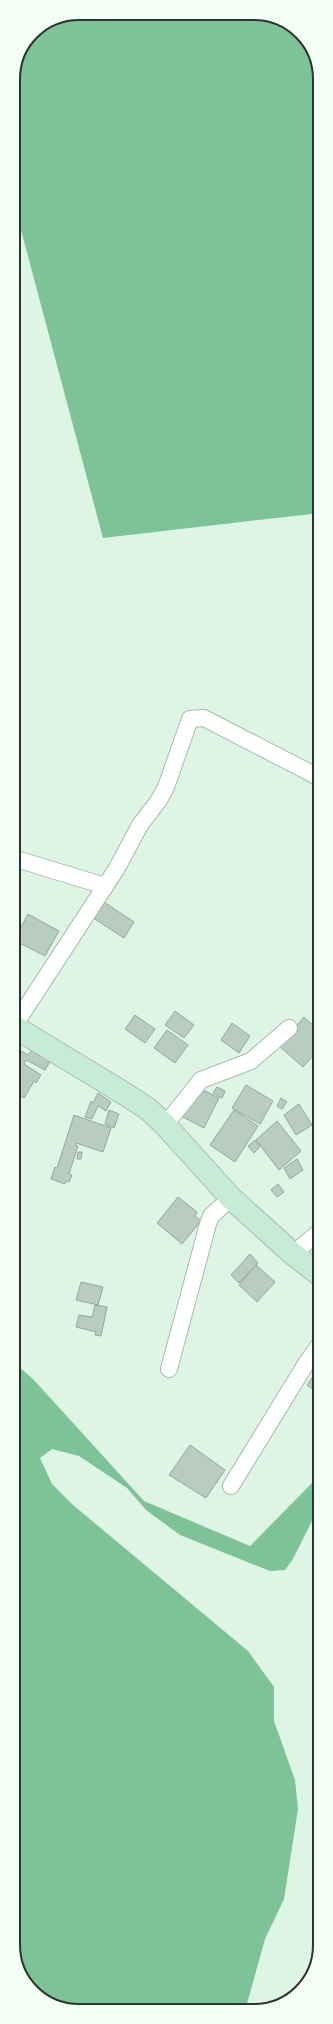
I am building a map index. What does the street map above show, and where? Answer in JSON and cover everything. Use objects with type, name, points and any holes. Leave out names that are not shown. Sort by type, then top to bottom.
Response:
[{"type":"main road","points":[[20,1030],[148,1109],[165,1125],[231,1198],[293,1254],[313,1270]]},
{"type":"street","points":[[20,1017],[106,886],[140,825],[159,800],[166,786],[186,726],[190,719],[204,718],[313,774]]},
{"type":"street","points":[[20,860],[106,886]]},
{"type":"street","points":[[165,1125],[201,1080],[251,1061],[289,1028]]},
{"type":"street","points":[[169,1369],[208,1224],[211,1216],[231,1198]]},
{"type":"street","points":[[293,1254],[313,1237]]},
{"type":"street","points":[[231,1486],[313,1354]]},
{"type":"green space","points":[[254,20],[270,22],[287,30],[298,40],[309,56],[313,75],[313,514],[103,538],[20,226],[20,79],[24,56],[37,37],[56,24],[67,21]]},
{"type":"green space","points":[[20,1368],[33,1379],[144,1501],[250,1546],[313,1482],[313,1519],[293,1559],[285,1570],[270,1571],[180,1535],[146,1510],[127,1488],[79,1456],[52,1449],[40,1458],[52,1484],[73,1505],[248,1651],[274,1687],[274,1721],[295,1780],[298,1809],[284,1899],[265,1939],[247,2004],[67,2003],[49,1996],[40,1989],[30,1978],[24,1968],[20,1949]]},
{"type":"building","points":[[101,900],[134,922],[124,938],[90,916]]},
{"type":"building","points":[[28,914],[59,931],[45,956],[20,943],[20,929]]},
{"type":"building","points":[[175,1011],[194,1025],[184,1038],[165,1025]]},
{"type":"building","points":[[135,1015],[155,1029],[145,1043],[125,1029]]},
{"type":"building","points":[[304,1017],[313,1025],[313,1056],[303,1067],[279,1046]]},
{"type":"building","points":[[232,1023],[250,1036],[239,1053],[221,1040]]},
{"type":"building","points":[[167,1030],[188,1045],[175,1063],[154,1048]]},
{"type":"building","points":[[33,1048],[52,1058],[45,1070],[26,1060],[24,1064],[41,1075],[36,1083],[34,1081],[24,1098],[20,1095],[20,1050],[28,1055]]},
{"type":"building","points":[[246,1085],[273,1101],[260,1124],[232,1108]]},
{"type":"building","points":[[197,1087],[219,1098],[204,1128],[183,1117]]},
{"type":"building","points":[[217,1087],[225,1091],[222,1098],[213,1093]]},
{"type":"building","points":[[98,1093],[111,1102],[106,1111],[98,1106],[92,1119],[85,1117],[91,1101],[93,1103]]},
{"type":"building","points":[[281,1098],[287,1102],[282,1109],[277,1106]]},
{"type":"building","points":[[299,1104],[312,1125],[296,1135],[284,1115]]},
{"type":"building","points":[[109,1110],[119,1114],[114,1128],[105,1124]]},
{"type":"building","points":[[234,1110],[258,1126],[235,1162],[210,1145]]},
{"type":"building","points":[[74,1115],[111,1128],[103,1152],[76,1143],[76,1146],[78,1146],[69,1174],[72,1175],[69,1182],[66,1181],[65,1184],[51,1179],[55,1167],[57,1168]]},
{"type":"building","points":[[277,1121],[301,1151],[279,1170],[256,1140]]},
{"type":"building","points":[[255,1140],[260,1147],[254,1153],[248,1146]]},
{"type":"building","points":[[78,1152],[82,1152],[81,1159],[77,1159]]},
{"type":"building","points":[[297,1159],[303,1170],[290,1179],[284,1168]]},
{"type":"building","points":[[278,1184],[284,1192],[277,1197],[271,1190]]},
{"type":"building","points":[[178,1197],[197,1212],[195,1216],[201,1221],[182,1244],[157,1223]]},
{"type":"building","points":[[250,1254],[258,1263],[239,1283],[231,1275]]},
{"type":"building","points":[[256,1265],[275,1282],[257,1302],[239,1285]]},
{"type":"building","points":[[81,1282],[103,1287],[98,1305],[76,1300]]},
{"type":"building","points":[[95,1305],[107,1307],[101,1336],[95,1335],[96,1332],[76,1327],[79,1315],[92,1317]]},
{"type":"building","points":[[313,1376],[313,1390],[307,1385]]},
{"type":"building","points":[[190,1445],[225,1470],[206,1498],[169,1475]]}]
